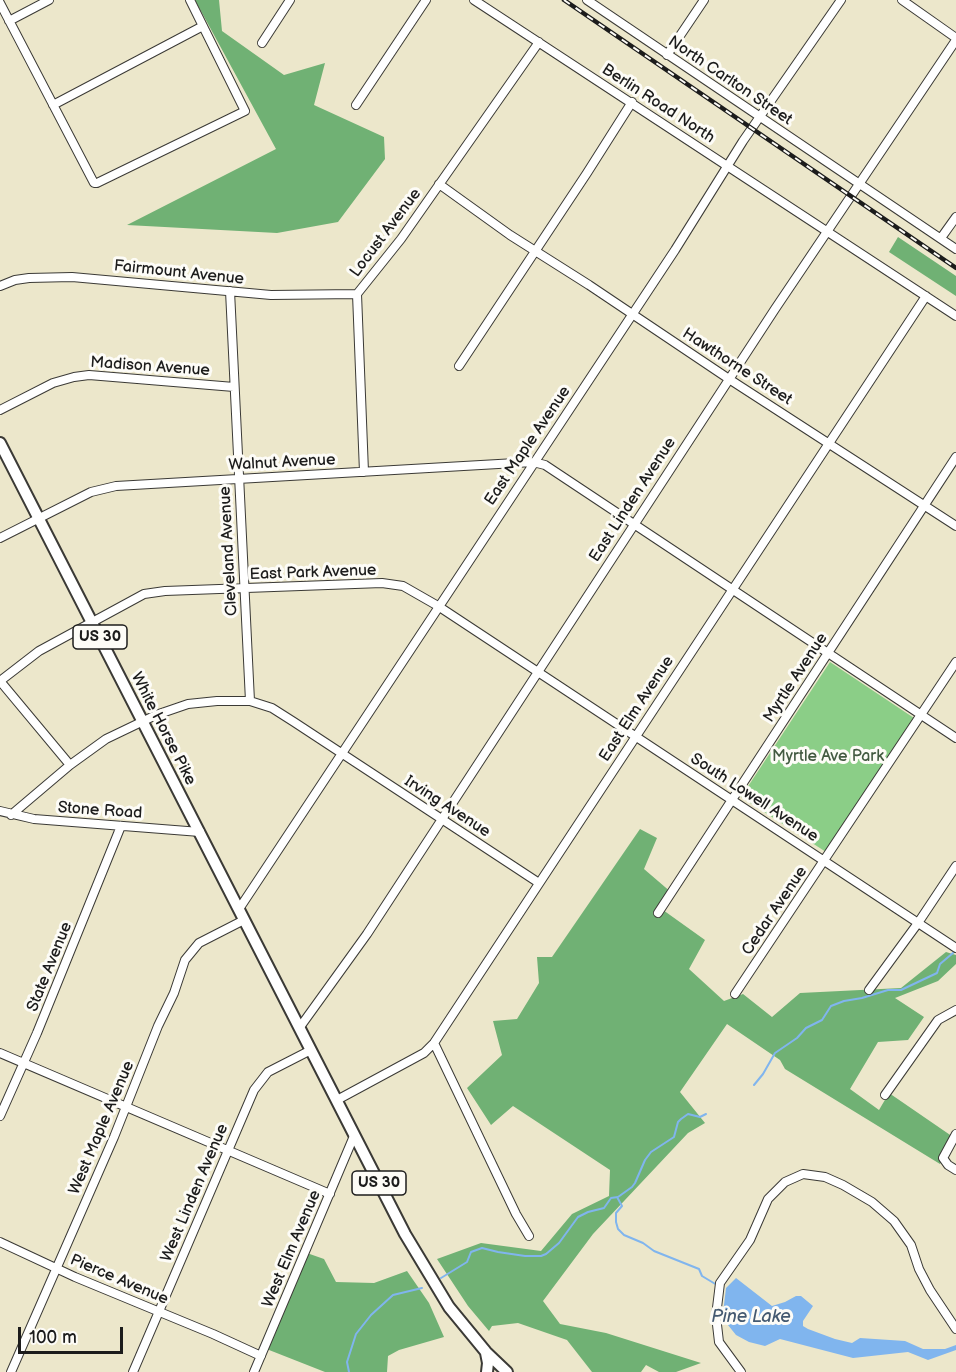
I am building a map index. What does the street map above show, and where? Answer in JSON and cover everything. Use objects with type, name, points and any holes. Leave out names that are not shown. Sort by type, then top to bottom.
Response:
[{"type":"highway","name":"White Horse Pike","points":[[0,443],[300,1028]]},
{"type":"highway","name":"US 30","points":[[300,1028],[405,1234],[441,1296],[505,1372]]},
{"type":"highway","points":[[486,1352],[487,1372]]},
{"type":"street","points":[[9,21],[49,0]]},
{"type":"street","points":[[0,3],[94,183],[97,183],[245,111],[190,0]]},
{"type":"street","points":[[262,43],[290,0]]},
{"type":"street","points":[[356,105],[426,0]]},
{"type":"street","name":"Berlin Road North","points":[[474,0],[956,316]]},
{"type":"street","name":"North Carlton Street","points":[[586,0],[956,249]]},
{"type":"street","points":[[668,56],[704,0]]},
{"type":"street","name":"East Maple Avenue","points":[[239,909],[675,250],[728,165],[841,0]]},
{"type":"street","points":[[902,0],[956,39]]},
{"type":"street","points":[[53,105],[203,26]]},
{"type":"street","name":"East Linden Avenue","points":[[300,1028],[367,934],[826,230],[956,39]]},
{"type":"street","name":"Locust Avenue","points":[[364,472],[357,294],[401,239],[539,42]]},
{"type":"street","points":[[459,366],[632,102]]},
{"type":"street","name":"Hawthorne Street","points":[[439,184],[535,251],[956,526]]},
{"type":"street","points":[[941,238],[956,217]]},
{"type":"street","name":"Fairmount Avenue","points":[[0,285],[29,278],[72,277],[271,295],[357,294]]},
{"type":"street","name":"Cleveland Avenue","points":[[230,291],[250,701]]},
{"type":"street","name":"East Elm Avenue","points":[[337,1100],[424,1053],[434,1042],[926,296]]},
{"type":"street","name":"Madison Avenue","points":[[0,410],[53,383],[74,376],[89,375],[234,387]]},
{"type":"street","name":"Myrtle Avenue","points":[[658,913],[956,457]]},
{"type":"street","points":[[533,462],[545,465],[956,738]]},
{"type":"street","name":"Walnut Avenue","points":[[0,538],[91,492],[116,486],[533,462]]},
{"type":"street","name":"East Park Avenue","points":[[0,681],[39,651],[144,594],[165,591],[382,583],[399,585]]},
{"type":"street","name":"South Lowell Avenue","points":[[399,585],[438,606],[956,948]]},
{"type":"street","name":"Cedar Avenue","points":[[735,994],[956,662]]},
{"type":"street","points":[[0,681],[70,765]]},
{"type":"street","points":[[10,815],[70,765],[106,739],[188,704],[250,701]]},
{"type":"street","name":"Irving Avenue","points":[[250,701],[272,708],[539,883]]},
{"type":"street","name":"Stone Road","points":[[0,811],[34,819],[200,832]]},
{"type":"street","name":"State Avenue","points":[[0,1116],[121,826]]},
{"type":"street","points":[[868,990],[918,923],[956,866]]},
{"type":"street","name":"West Maple Avenue","points":[[11,1372],[190,952],[199,943],[244,920]]},
{"type":"street","points":[[885,1095],[938,1020],[956,1010]]},
{"type":"street","points":[[434,1042],[516,1214],[529,1236]]},
{"type":"street","name":"West Linden Avenue","points":[[133,1372],[227,1150],[258,1083],[268,1072],[311,1050]]},
{"type":"street","points":[[0,1053],[330,1194]]},
{"type":"street","points":[[956,1134],[943,1158],[956,1170]]},
{"type":"street","name":"West Elm Avenue","points":[[254,1372],[354,1136]]},
{"type":"street","points":[[741,1372],[719,1342],[716,1316],[720,1283],[750,1240],[762,1210],[775,1190],[792,1178],[803,1174],[825,1177],[843,1185],[872,1202],[894,1221],[911,1245],[919,1269],[930,1290],[956,1329]]},
{"type":"street","name":"Pierce Avenue","points":[[0,1242],[261,1356]]},
{"type":"green space","points":[[195,0],[219,0],[222,31],[284,75],[325,63],[314,105],[384,137],[385,159],[338,222],[277,233],[127,225],[276,149]]},
{"type":"green space","points":[[898,237],[956,276],[956,296],[889,252]]},
{"type":"green space","name":"Myrtle Ave Park","points":[[830,662],[914,718],[826,852],[741,797]]},
{"type":"green space","points":[[640,829],[657,838],[644,869],[672,893],[663,910],[705,940],[689,969],[724,1001],[743,994],[772,1017],[800,993],[901,988],[946,952],[956,955],[956,964],[938,981],[895,998],[924,1017],[908,1040],[878,1042],[850,1089],[879,1110],[889,1093],[956,1139],[940,1164],[785,1069],[780,1060],[727,1024],[680,1092],[705,1123],[688,1133],[593,1234],[543,1301],[560,1324],[606,1333],[701,1363],[676,1372],[659,1372],[646,1365],[641,1372],[592,1372],[567,1340],[518,1323],[492,1326],[489,1331],[468,1306],[437,1259],[481,1243],[541,1251],[572,1214],[609,1196],[610,1170],[513,1106],[491,1125],[467,1088],[502,1055],[493,1021],[517,1019],[539,983],[537,957],[552,957]]},
{"type":"green space","points":[[304,1252],[324,1259],[336,1282],[374,1283],[407,1271],[429,1303],[444,1337],[399,1350],[388,1356],[387,1372],[325,1372],[264,1348]]},
{"type":"water","name":"Pine Lake","points":[[736,1278],[772,1306],[801,1296],[813,1306],[803,1321],[803,1326],[835,1339],[852,1343],[860,1338],[905,1341],[923,1349],[945,1349],[956,1345],[956,1350],[928,1360],[908,1352],[853,1358],[780,1339],[765,1346],[749,1342],[736,1335],[724,1320],[726,1288]]},
{"type":"waterway","points":[[754,1085],[775,1053],[797,1038],[806,1028],[822,1020],[831,1006],[888,990],[901,990],[937,973],[940,964],[953,953]]},
{"type":"waterway","points":[[441,1278],[467,1262],[471,1252],[482,1248],[525,1256],[546,1254],[559,1243],[578,1217],[604,1208],[611,1198],[618,1197],[632,1187],[645,1160],[651,1152],[674,1137],[681,1119],[688,1114],[700,1117],[706,1114]]},
{"type":"waterway","points":[[617,1197],[622,1206],[616,1213],[616,1222],[618,1229],[624,1235],[643,1243],[654,1251],[699,1269],[702,1276],[717,1285]]},
{"type":"waterway","points":[[349,1372],[347,1362],[356,1334],[371,1315],[393,1295],[422,1288]]},
{"type":"railway","points":[[564,0],[956,268]]}]
